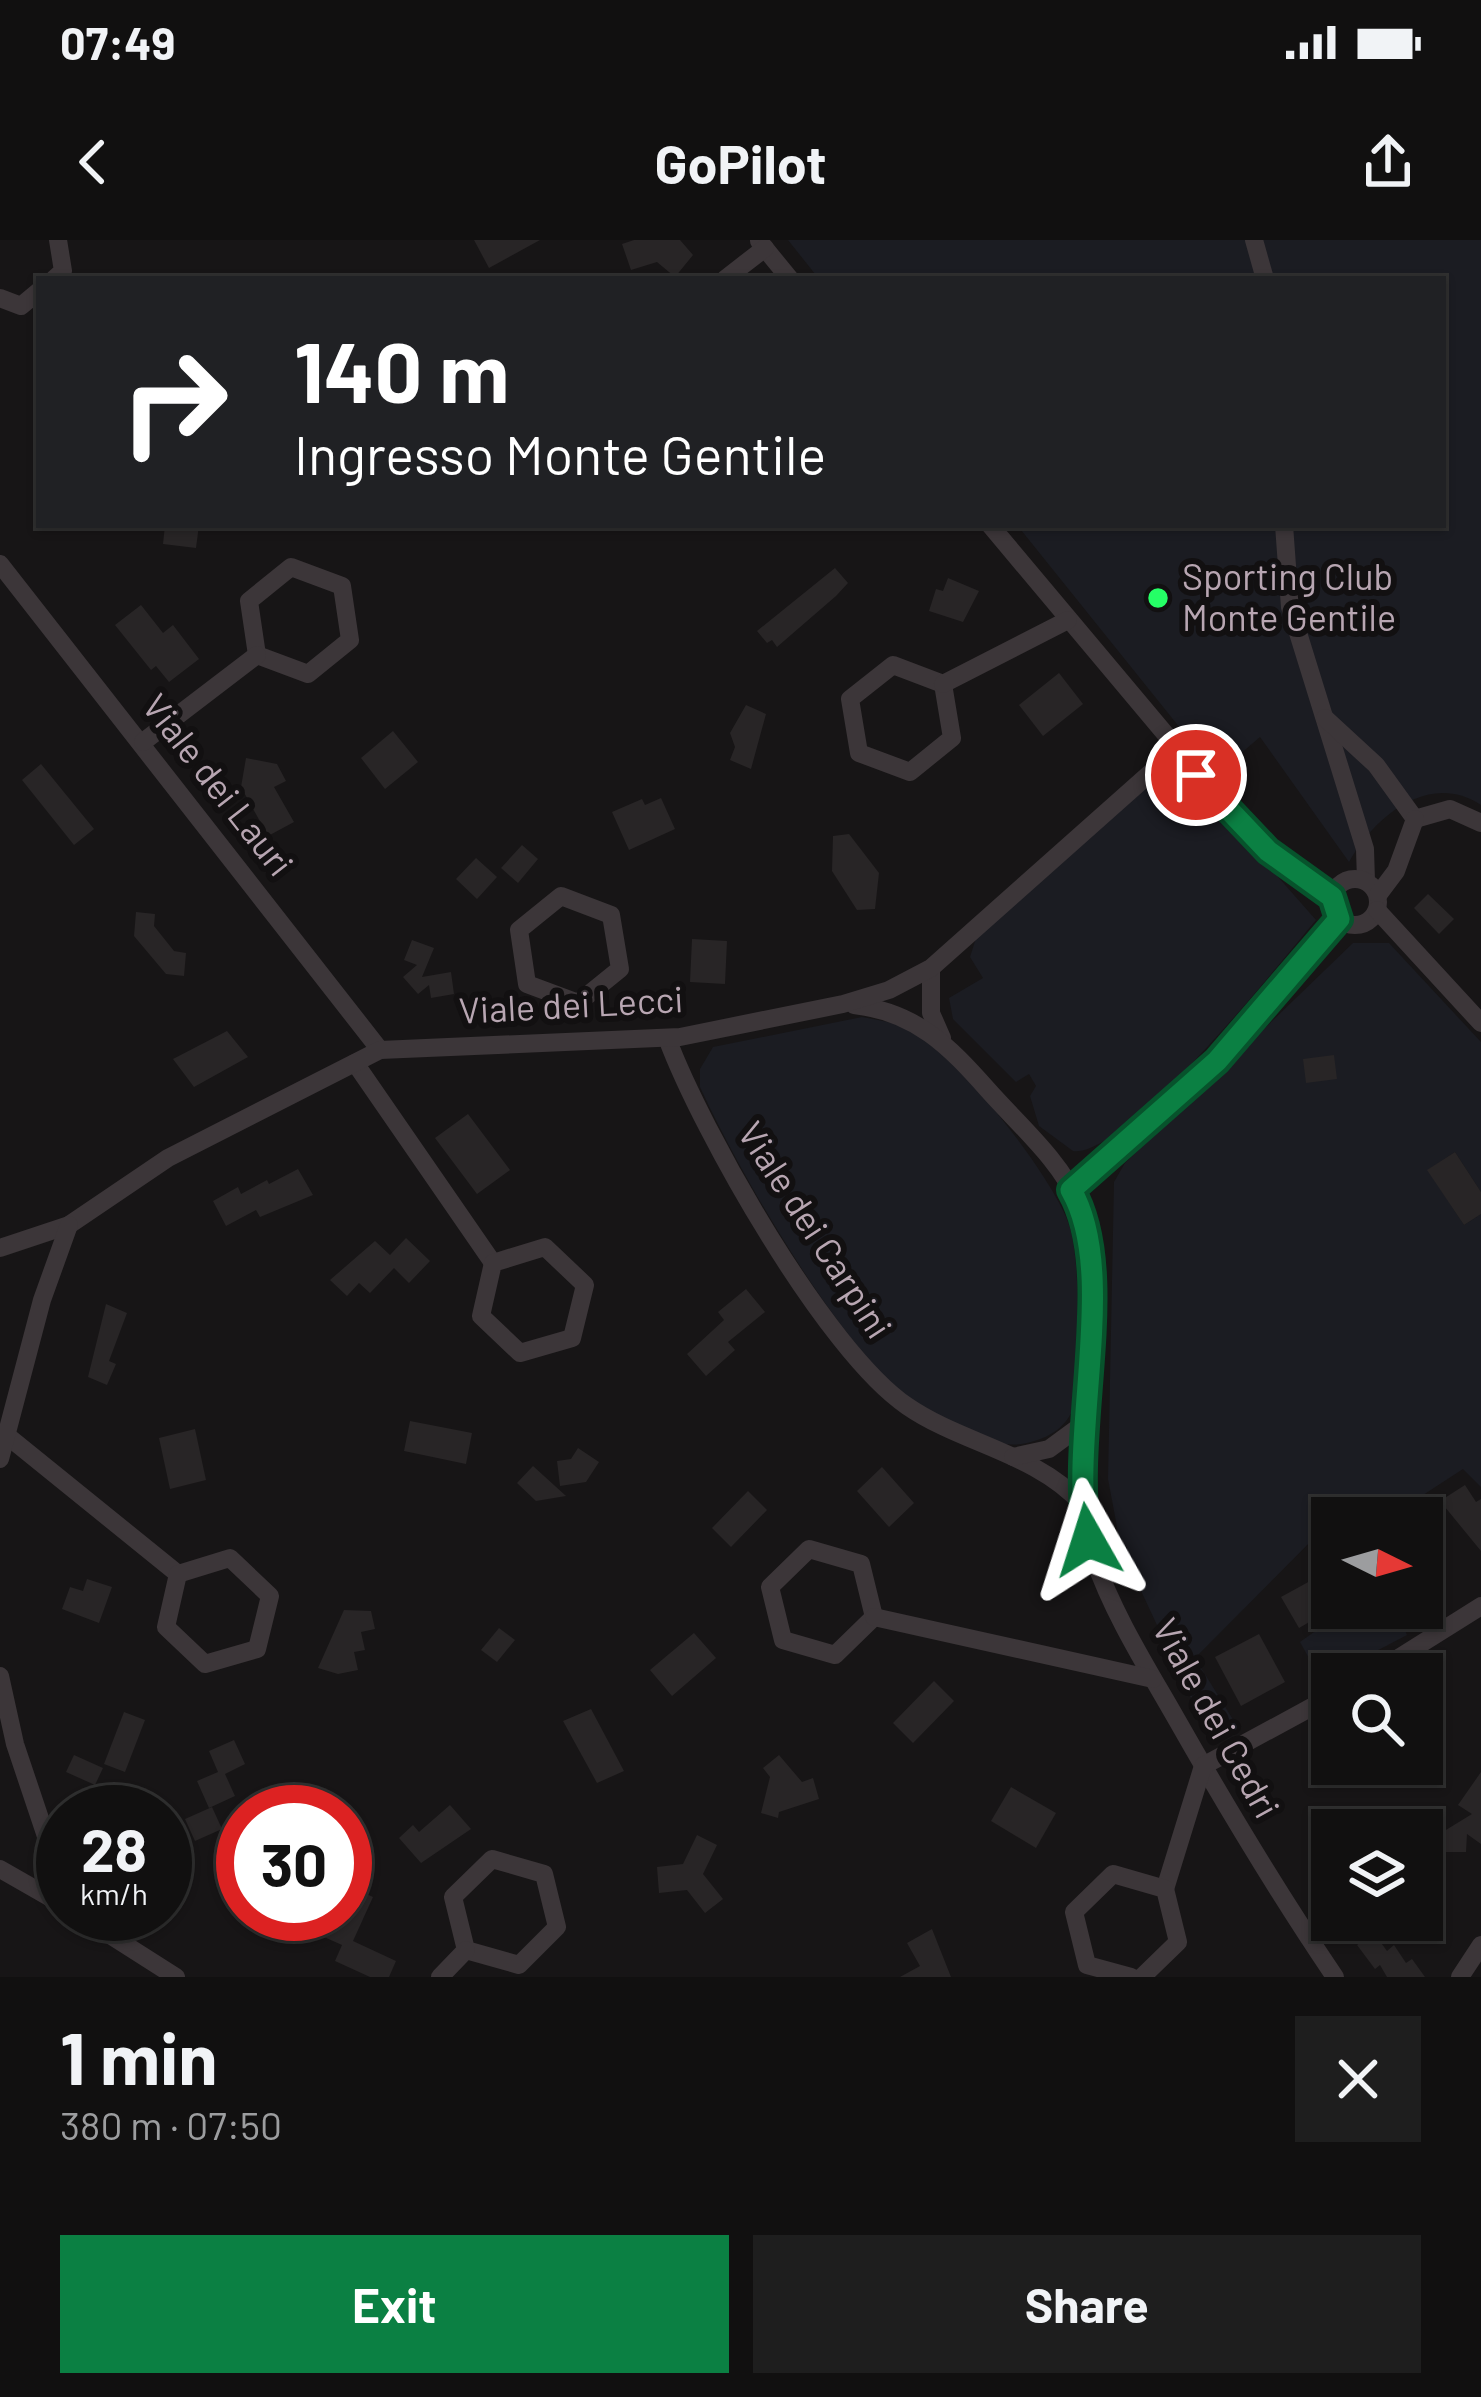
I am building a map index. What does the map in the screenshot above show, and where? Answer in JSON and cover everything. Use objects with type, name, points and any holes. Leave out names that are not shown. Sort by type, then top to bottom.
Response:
[{"type":"street","points":[[58,240],[63,272],[58,276]]},
{"type":"street","points":[[1255,240],[1264,276]]},
{"type":"street","points":[[728,276],[762,244],[788,276]]},
{"type":"street","points":[[0,298],[21,306],[36,294]]},
{"type":"street","points":[[992,528],[1175,751],[1268,851],[1332,897],[1339,919]]},
{"type":"street","points":[[1284,528],[1290,607],[1365,849],[1374,895]]},
{"type":"street","name":"Viale dei Lauri","points":[[0,564],[380,1049]]},
{"type":"street","points":[[291,567],[342,586],[350,640],[308,674],[257,655],[249,601],[291,567]]},
{"type":"street","points":[[943,684],[952,738],[910,772],[859,753],[850,699],[892,664],[943,684],[1068,620]]},
{"type":"street","points":[[143,742],[257,655]]},
{"type":"street","points":[[1325,718],[1376,765],[1415,819]]},
{"type":"street","name":"Viale dei Lecci","points":[[0,1248],[69,1225],[168,1158],[380,1049],[667,1038],[843,1004],[889,990],[931,968],[1175,751]]},
{"type":"street","points":[[1415,819],[1450,809],[1481,823]]},
{"type":"street","points":[[1339,919],[1360,925],[1374,895],[1399,865],[1415,819]]},
{"type":"street","points":[[1332,897],[1345,880],[1374,895],[1481,1023]]},
{"type":"street","points":[[574,1041],[578,1003],[620,969],[611,915],[561,896],[519,930],[521,948],[527,984],[578,1003]]},
{"type":"street","points":[[931,968],[931,1013],[945,1042],[1071,1190],[1217,1061],[1339,919]]},
{"type":"street","points":[[843,1004],[898,1014],[945,1042]]},
{"type":"street","name":"Viale dei Carpini","points":[[667,1038],[686,1085],[746,1193],[873,1378],[916,1413],[1049,1474],[1082,1504]]},
{"type":"street","points":[[356,1064],[493,1263],[481,1316],[520,1353],[572,1338],[585,1285],[545,1247],[493,1263]]},
{"type":"street","name":"Viale dei Cedri","points":[[1071,1190],[1083,1216],[1089,1260],[1082,1504],[1099,1572],[1153,1679],[1268,1879],[1335,1977]]},
{"type":"street","points":[[0,1460],[69,1225]]},
{"type":"street","points":[[1009,1458],[1049,1449],[1083,1424]]},
{"type":"street","points":[[5,1435],[178,1574]]},
{"type":"street","points":[[809,1549],[861,1564],[874,1617],[836,1654],[783,1640],[770,1587],[809,1549]]},
{"type":"street","points":[[230,1558],[270,1596],[257,1649],[205,1664],[166,1627],[178,1574],[230,1558]]},
{"type":"street","points":[[1406,1653],[1481,1606]]},
{"type":"street","points":[[874,1617],[1153,1679]]},
{"type":"street","points":[[0,1676],[15,1744],[36,1807]]},
{"type":"street","points":[[1142,1977],[1178,1942],[1165,1889],[1203,1766],[1311,1707]]},
{"type":"street","points":[[492,1859],[544,1874],[557,1927],[532,1952],[518,1965],[466,1950],[453,1897],[492,1859]]},
{"type":"street","points":[[0,1869],[36,1890]]},
{"type":"street","points":[[1131,1977],[1087,1965],[1074,1912],[1113,1874],[1165,1889]]},
{"type":"street","points":[[119,1941],[176,1977]]},
{"type":"street","points":[[1460,1977],[1481,1945]]},
{"type":"street","points":[[440,1977],[466,1950]]},
{"type":"shaded area","points":[[788,240],[1481,240],[1481,805],[1442,793],[1423,796],[1388,815],[1349,862],[1260,737],[1217,774],[1019,528],[1446,528],[1446,276],[817,276]]},
{"type":"shaded area","points":[[1174,759],[1316,920],[1163,1093],[1097,1145],[1073,1151],[1039,1126],[1030,1096],[1036,1086],[1029,1074],[1016,1082],[953,1019],[949,998],[983,978],[970,957],[977,935]]},
{"type":"shaded area","points":[[1353,943],[1389,943],[1481,1042],[1481,1192],[1455,1152],[1428,1170],[1464,1225],[1481,1214],[1481,1487],[1463,1469],[1420,1497],[1311,1497],[1311,1541],[1195,1658],[1240,1731],[1213,1745],[1121,1548],[1108,1479],[1114,1182],[1125,1163]]},
{"type":"shaded area","points":[[862,1017],[908,1029],[939,1049],[1030,1156],[1063,1211],[1077,1274],[1074,1405],[1062,1425],[1043,1438],[1018,1444],[991,1441],[895,1387],[842,1326],[787,1246],[700,1087],[700,1069],[713,1047]]},
{"type":"shaded area","points":[[1318,1629],[1404,1629],[1407,1635],[1373,1653],[1311,1653],[1311,1662],[1300,1642]]},
{"type":"building","points":[[474,240],[540,240],[489,268]]},
{"type":"building","points":[[680,240],[693,255],[676,276],[657,262],[631,270],[622,244]]},
{"type":"building","points":[[165,528],[199,528],[196,548],[163,544]]},
{"type":"building","points":[[835,568],[848,583],[777,647],[772,640],[767,643],[757,631]]},
{"type":"building","points":[[948,578],[979,591],[963,622],[929,611],[936,589],[943,591]]},
{"type":"building","points":[[141,605],[163,633],[173,625],[199,659],[169,682],[156,666],[151,670],[115,625]]},
{"type":"building","points":[[1059,673],[1083,704],[1043,736],[1019,705]]},
{"type":"building","points":[[746,705],[766,714],[751,769],[730,760],[735,747],[730,733]]},
{"type":"building","points":[[393,731],[418,762],[385,789],[361,758]]},
{"type":"building","points":[[246,758],[277,764],[286,781],[274,787],[294,822],[268,836],[241,787]]},
{"type":"building","points":[[41,764],[94,829],[74,845],[22,780]]},
{"type":"building","points":[[661,798],[675,829],[629,850],[612,812],[642,799],[645,805]]},
{"type":"building","points":[[849,834],[879,873],[875,909],[857,910],[832,871],[833,836]]},
{"type":"building","points":[[522,845],[538,859],[518,883],[501,868]]},
{"type":"building","points":[[476,858],[497,877],[477,899],[456,879]]},
{"type":"building","points":[[1428,894],[1454,919],[1439,934],[1414,908]]},
{"type":"building","points":[[136,912],[155,914],[154,926],[174,951],[186,953],[184,976],[166,974],[134,936]]},
{"type":"building","points":[[692,939],[727,941],[725,984],[690,982]]},
{"type":"building","points":[[412,940],[434,948],[422,977],[451,972],[454,994],[431,998],[429,985],[418,994],[403,977],[417,965],[404,960]]},
{"type":"building","points":[[227,1031],[248,1057],[194,1087],[173,1059]]},
{"type":"building","points":[[1334,1055],[1337,1079],[1306,1083],[1303,1059]]},
{"type":"building","points":[[468,1114],[510,1170],[477,1194],[435,1138]]},
{"type":"building","points":[[1455,1152],[1481,1192],[1481,1214],[1464,1225],[1427,1170]]},
{"type":"building","points":[[298,1169],[313,1195],[260,1217],[256,1210],[226,1226],[213,1201],[238,1187],[241,1194]]},
{"type":"building","points":[[406,1238],[430,1261],[409,1283],[394,1268],[370,1293],[359,1283],[347,1296],[330,1280],[375,1241],[390,1255]]},
{"type":"building","points":[[746,1289],[765,1312],[728,1342],[735,1350],[706,1376],[687,1354],[724,1320],[718,1312]]},
{"type":"building","points":[[106,1304],[127,1313],[109,1361],[116,1364],[107,1385],[88,1377]]},
{"type":"building","points":[[410,1421],[472,1433],[466,1464],[404,1451]]},
{"type":"building","points":[[195,1429],[206,1480],[170,1489],[159,1438]]},
{"type":"building","points":[[578,1448],[599,1462],[586,1482],[560,1486],[557,1461],[571,1459]]},
{"type":"building","points":[[533,1466],[566,1496],[536,1501],[517,1483]]},
{"type":"building","points":[[882,1467],[914,1503],[889,1527],[857,1491]]},
{"type":"building","points":[[1465,1485],[1476,1502],[1481,1499],[1481,1551],[1443,1505],[1443,1499]]},
{"type":"building","points":[[748,1491],[767,1510],[731,1547],[712,1528]]},
{"type":"building","points":[[87,1579],[112,1587],[99,1623],[62,1609],[70,1587],[83,1591]]},
{"type":"building","points":[[1311,1581],[1311,1621],[1299,1628],[1281,1597]]},
{"type":"building","points":[[344,1610],[371,1611],[375,1629],[361,1632],[365,1650],[354,1652],[358,1670],[338,1674],[318,1668]]},
{"type":"building","points":[[499,1628],[515,1640],[497,1662],[481,1650]]},
{"type":"building","points":[[694,1633],[716,1658],[672,1696],[650,1670]]},
{"type":"building","points":[[1259,1634],[1285,1682],[1241,1706],[1215,1657]]},
{"type":"building","points":[[934,1681],[954,1701],[913,1743],[893,1723]]},
{"type":"building","points":[[591,1709],[624,1771],[597,1783],[563,1721]]},
{"type":"building","points":[[124,1712],[145,1720],[125,1772],[104,1764]]},
{"type":"building","points":[[234,1740],[245,1764],[225,1774],[230,1785],[216,1785],[216,1805],[209,1808],[197,1781],[218,1772],[209,1751]]},
{"type":"building","points":[[74,1755],[103,1768],[95,1785],[66,1772]]},
{"type":"building","points":[[779,1755],[802,1782],[813,1778],[819,1799],[779,1812],[778,1818],[761,1813],[770,1777],[763,1768]]},
{"type":"building","points":[[1481,1772],[1481,1844],[1467,1834],[1466,1852],[1443,1852],[1443,1832],[1472,1814],[1458,1805]]},
{"type":"building","points":[[1011,1787],[1056,1813],[1036,1848],[991,1821]]},
{"type":"building","points":[[450,1805],[471,1829],[421,1863],[399,1838],[413,1825],[419,1832]]},
{"type":"building","points":[[212,1807],[216,1832],[195,1841],[192,1816]]},
{"type":"building","points":[[697,1835],[717,1845],[703,1874],[723,1899],[705,1913],[687,1890],[659,1893],[657,1867],[683,1864]]},
{"type":"building","points":[[932,1929],[951,1977],[900,1977],[920,1966],[907,1943]]},
{"type":"building","points":[[333,1941],[353,1941],[396,1961],[389,1977],[370,1977],[335,1961],[342,1945]]},
{"type":"building","points":[[1380,1941],[1387,1951],[1394,1945],[1406,1963],[1412,1959],[1425,1977],[1387,1977],[1357,1945]]},
{"type":"place","name":"Sporting Club Monte Gentile","points":[[1158,598]]},
{"type":"route","points":[[1088,1540],[1082,1474],[1089,1274],[1086,1230],[1071,1190],[1217,1061],[1339,919],[1332,897],[1268,851],[1196,775]]}]
